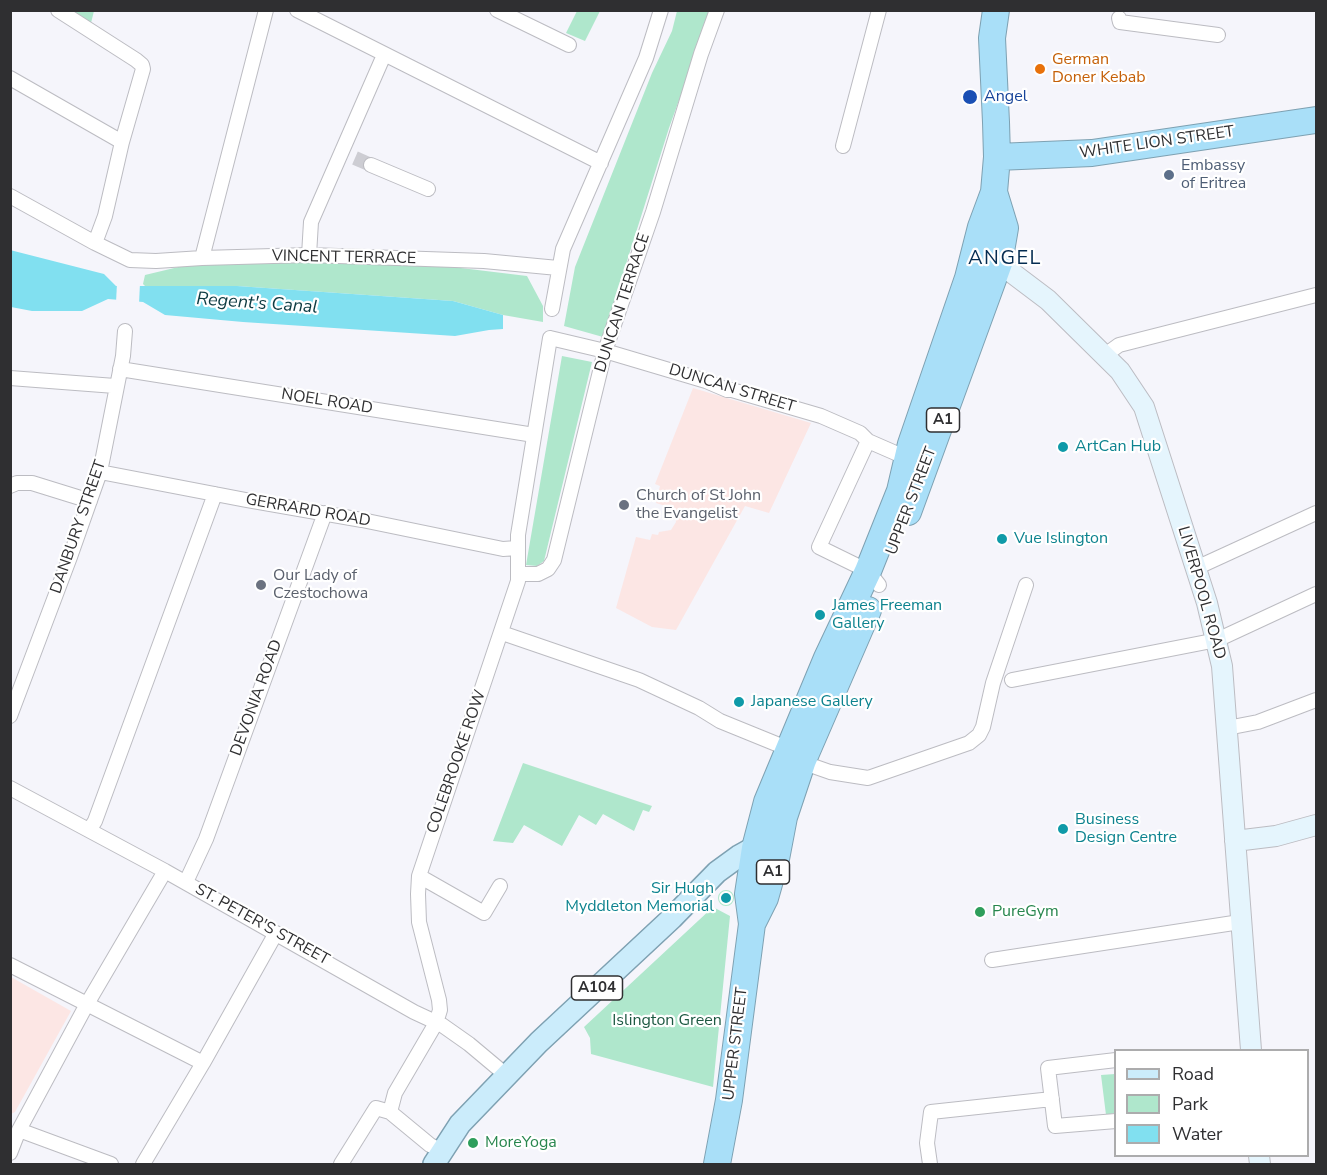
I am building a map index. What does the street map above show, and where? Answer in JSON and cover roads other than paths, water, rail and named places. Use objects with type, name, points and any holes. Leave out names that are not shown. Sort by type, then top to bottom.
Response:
[{"type":"highway","name":"A1","points":[[984,10],[992,38]]},
{"type":"highway","name":"A1","points":[[994,192],[997,156],[992,38],[996,10]]},
{"type":"highway","name":"WHITE LION STREET","points":[[997,156],[1092,153],[1317,120]]},
{"type":"highway","name":"UPPER STREET","points":[[873,578],[900,491],[907,458],[975,256],[981,227],[994,192]]},
{"type":"highway","name":"UPPER STREET","points":[[752,924],[765,898],[776,859],[795,755],[827,658],[873,578],[935,443],[999,263],[1005,228],[994,192]]},
{"type":"highway","name":"UPPER STREET","points":[[717,1164],[729,1100],[752,924],[748,894],[755,848],[771,792],[795,755]]},
{"type":"main road","name":"LIVERPOOL ROAD","points":[[975,256],[999,263],[1048,300],[1127,379],[1144,407],[1196,568],[1217,640],[1222,666],[1251,1049]]},
{"type":"main road","name":"A104","points":[[438,1158],[460,1124],[506,1075],[717,873],[739,856],[766,840],[784,817]]},
{"type":"main road","points":[[1235,842],[1276,836],[1316,825]]},
{"type":"street","points":[[10,196],[95,243],[105,216],[122,142],[143,69],[136,60],[58,10]]},
{"type":"street","points":[[202,258],[266,10]]},
{"type":"street","points":[[297,10],[601,163]]},
{"type":"street","points":[[497,10],[569,45]]},
{"type":"street","points":[[552,309],[563,249],[646,58],[662,10]]},
{"type":"street","name":"DUNCAN TERRACE","points":[[518,574],[538,574],[548,569],[554,560],[605,351],[650,221],[701,54],[717,10]]},
{"type":"street","points":[[843,146],[879,10]]},
{"type":"street","points":[[1119,18],[1119,22],[1218,35]]},
{"type":"street","points":[[309,255],[312,222],[384,55]]},
{"type":"street","points":[[10,78],[122,142]]},
{"type":"street","points":[[342,151],[355,158]]},
{"type":"street","points":[[371,165],[428,189]]},
{"type":"street","name":"VINCENT TERRACE","points":[[95,243],[129,260],[309,255],[484,261],[558,268]]},
{"type":"street","points":[[1105,355],[1119,345],[1317,295]]},
{"type":"street","name":"DANBURY STREET","points":[[10,716],[100,472],[125,331]]},
{"type":"street","name":"DUNCAN STREET","points":[[550,338],[605,351],[706,381],[727,390],[825,417],[860,433],[868,441],[907,458]]},
{"type":"street","name":"COLEBROOKE ROW","points":[[341,1164],[395,1093],[436,1023],[440,1010],[419,922],[419,876],[513,600],[518,574],[517,548],[550,338]]},
{"type":"street","name":"NOEL ROAD","points":[[120,369],[534,435]]},
{"type":"street","points":[[10,378],[115,386]]},
{"type":"street","points":[[868,441],[819,547],[873,578]]},
{"type":"street","name":"GERRARD ROAD","points":[[100,472],[325,513],[504,549],[517,548]]},
{"type":"street","points":[[10,486],[17,483],[32,483],[90,501]]},
{"type":"street","points":[[90,829],[95,821],[215,494]]},
{"type":"street","name":"DEVONIA ROAD","points":[[186,882],[206,839],[325,513]]},
{"type":"street","points":[[1196,568],[1317,513]]},
{"type":"street","points":[[502,633],[639,680],[830,772],[868,778],[969,742],[979,735],[993,683],[1026,585]]},
{"type":"street","points":[[1012,680],[1217,640],[1317,594]]},
{"type":"street","points":[[1227,728],[1258,722],[1317,700]]},
{"type":"street","name":"ST. PETER'S STREET","points":[[10,788],[90,829],[436,1023],[469,1044],[506,1075]]},
{"type":"street","points":[[10,1153],[19,1130],[87,1004],[165,871]]},
{"type":"street","points":[[419,876],[484,913],[500,886]]},
{"type":"street","points":[[992,960],[1195,927],[1240,922]]},
{"type":"street","points":[[143,1164],[276,933]]},
{"type":"street","points":[[10,965],[203,1063]]},
{"type":"street","points":[[1114,1060],[1048,1068],[1055,1126],[1114,1121]]},
{"type":"street","points":[[930,1164],[927,1143],[931,1112],[1052,1099]]},
{"type":"street","points":[[383,1110],[430,1145],[438,1158]]},
{"type":"street","points":[[19,1130],[111,1164]]},
{"type":"water","name":"Regent's Canal","points":[[10,250],[104,274],[116,286],[237,286],[453,301],[503,315],[503,329],[455,336],[243,322],[165,315],[143,302],[108,299],[82,311],[32,311],[11,307]]},
{"type":"tunnel","points":[[355,158],[371,165]]},
{"type":"place","name":"German Doner Kebab","points":[[1040,69]]},
{"type":"place","name":"Angel","points":[[970,97]]},
{"type":"place","name":"Embassy of Eritrea","points":[[1169,175]]},
{"type":"place","name":"ArtCan Hub","points":[[1063,447]]},
{"type":"place","name":"Church of St John the Evangelist","points":[[624,505]]},
{"type":"place","name":"Vue Islington","points":[[1002,539]]},
{"type":"place","name":"Our Lady of Czestochowa","points":[[261,585]]},
{"type":"place","name":"James Freeman Gallery","points":[[820,615]]},
{"type":"place","name":"Japanese Gallery","points":[[739,702]]},
{"type":"place","name":"Business Design Centre","points":[[1063,829]]},
{"type":"place","name":"Sir Hugh Myddleton Memorial","points":[[726,898]]},
{"type":"place","name":"PureGym","points":[[980,912]]},
{"type":"place","name":"MoreYoga","points":[[473,1143]]},
{"type":"district","name":"ANGEL","points":[[1005,259]]},
{"type":"park label","name":"Islington Green","points":[[667,1021]]}]
